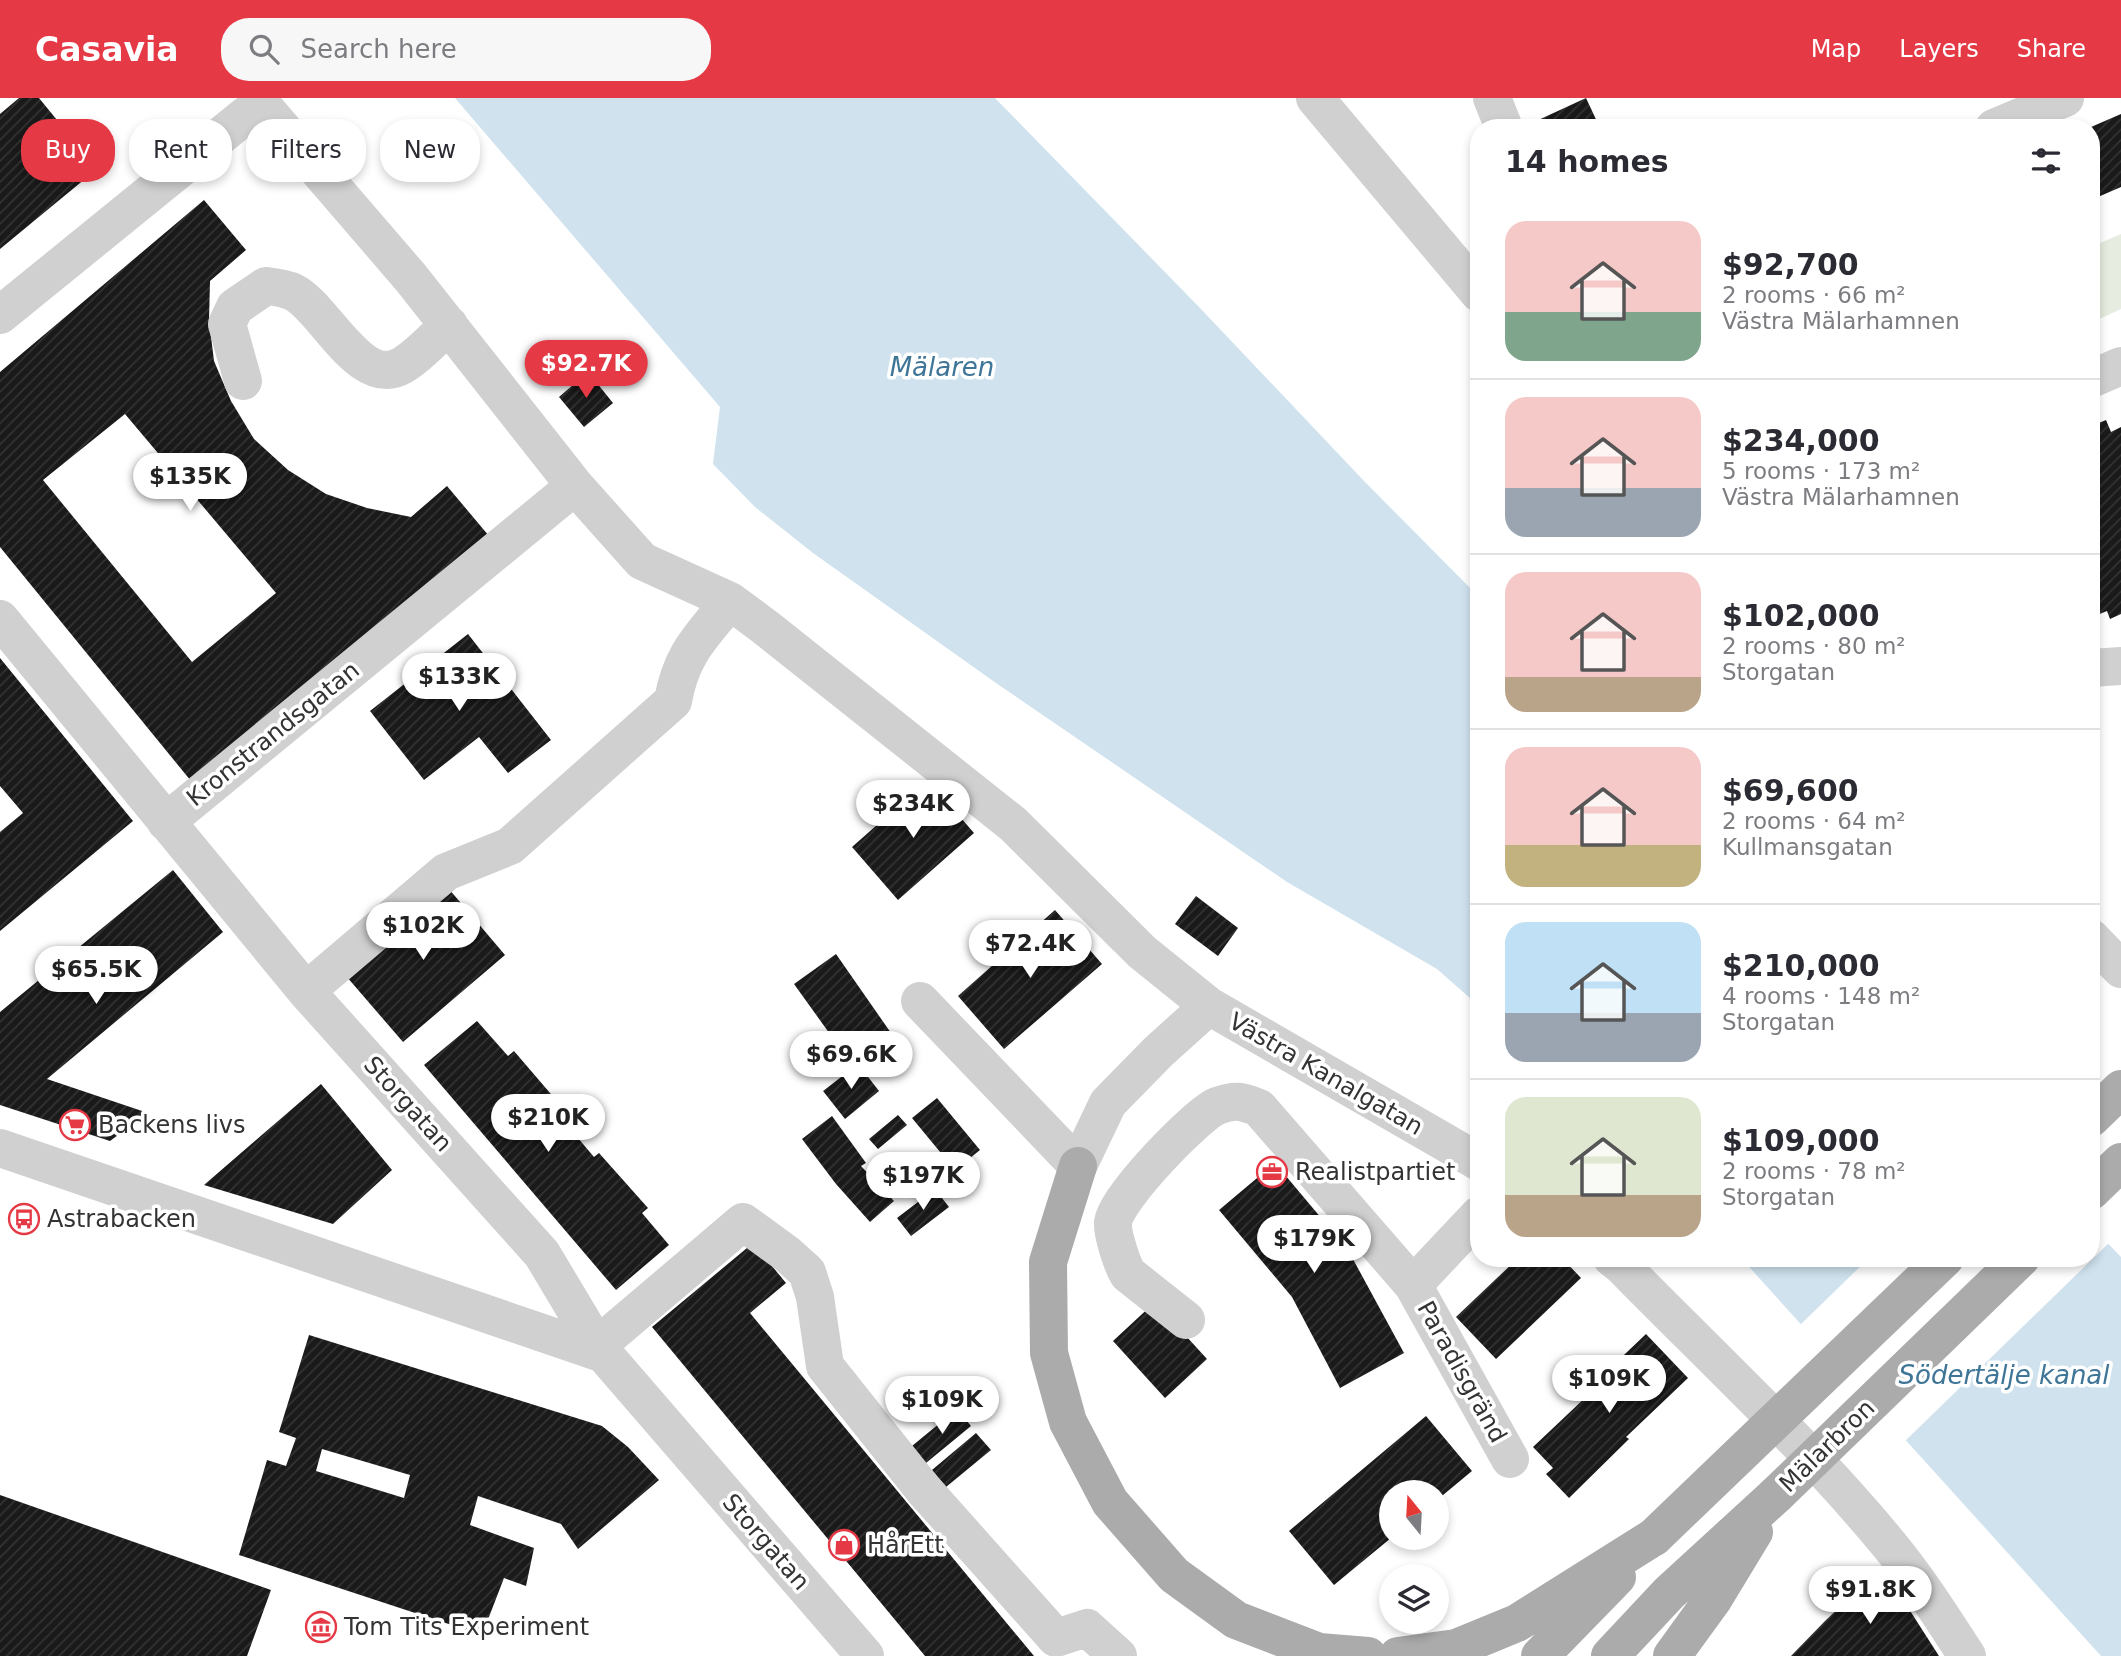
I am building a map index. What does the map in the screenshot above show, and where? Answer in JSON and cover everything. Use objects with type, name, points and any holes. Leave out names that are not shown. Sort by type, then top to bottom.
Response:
[{"type":"main road","points":[[2100,1109],[2121,1089]]},
{"type":"main road","points":[[2100,1182],[2121,1162]]},
{"type":"main road","points":[[1078,1167],[1048,1262],[1049,1353],[1068,1422],[1110,1502],[1174,1575],[1236,1620],[1319,1652],[1368,1656]]},
{"type":"main road","points":[[1541,1656],[1654,1537],[1936,1267]]},
{"type":"main road","name":"Mälarbron","points":[[1702,1586],[1776,1495],[2012,1267]]},
{"type":"main road","points":[[1398,1656],[1456,1648],[1517,1623],[1654,1537]]},
{"type":"main road","points":[[1610,1656],[1702,1586]]},
{"type":"main road","points":[[1672,1656],[1702,1586]]},
{"type":"street","points":[[1315,98],[1470,282]]},
{"type":"street","points":[[1492,98],[1500,119]]},
{"type":"street","points":[[2015,119],[2065,98]]},
{"type":"street","points":[[0,315],[259,101]]},
{"type":"street","name":"Västra Kanalgatan","points":[[259,101],[411,278],[575,486],[642,561],[730,601],[1013,824],[1142,952],[1209,1006],[1470,1157]]},
{"type":"street","points":[[243,381],[227,324],[235,307],[266,286],[294,292],[358,359],[383,369],[404,365],[449,326]]},
{"type":"street","points":[[2100,375],[2121,366]]},
{"type":"street","name":"Kronstrandsgatan","points":[[166,822],[575,486]]},
{"type":"street","points":[[306,990],[446,872],[510,846],[673,701],[677,677],[691,648],[730,601]]},
{"type":"street","name":"Storgatan","points":[[0,619],[306,990],[542,1254],[601,1350],[865,1656]]},
{"type":"street","points":[[2100,667],[2121,666]]},
{"type":"street","points":[[2100,947],[2121,969]]},
{"type":"street","points":[[920,1001],[1078,1167],[1108,1103],[1158,1052],[1209,1006]]},
{"type":"street","name":"Paradisgränd","points":[[1186,1320],[1128,1274],[1122,1264],[1113,1222],[1126,1195],[1181,1136],[1215,1106],[1239,1100],[1259,1108],[1413,1285],[1510,1459]]},
{"type":"street","points":[[0,1148],[601,1350],[743,1222],[788,1254],[807,1272],[815,1297],[825,1366],[923,1489],[1056,1638],[1087,1628],[1118,1656]]},
{"type":"street","name":"Paradisgränd","points":[[1413,1285],[1470,1225]]},
{"type":"street","points":[[1621,1267],[1797,1444],[1891,1547],[1939,1612],[1967,1656]]},
{"type":"shaded area","points":[[2121,234],[2121,309],[2100,319],[2100,243]]},
{"type":"water","name":"Mälaren","points":[[455,98],[995,98],[1470,588],[1470,998],[1437,969],[1287,882],[996,683],[813,553],[755,507],[713,464],[720,407],[480,127],[480,119],[473,119]]},
{"type":"water","name":"Södertälje kanal","points":[[2100,1235],[2121,1257],[2121,1656],[2101,1656],[1749,1267],[2100,1267]]},
{"type":"pier","points":[[2100,1231],[2111,1241],[2100,1252]]},
{"type":"pier","points":[[1860,1267],[2084,1267],[1903,1443],[1798,1327]]},
{"type":"building","points":[[19,98],[39,98],[56,119],[21,119],[21,182],[81,182],[0,249],[0,114]]},
{"type":"building","points":[[1586,98],[1596,119],[1540,119]]},
{"type":"building","points":[[2121,114],[2121,187],[2100,196],[2100,123]]},
{"type":"building","points":[[204,200],[246,250],[210,281],[209,320],[214,361],[231,401],[254,439],[288,470],[326,494],[367,508],[411,517],[447,486],[489,536],[191,781],[0,547],[0,372]],"holes":[[[125,414],[276,593],[192,662],[43,480]]]},
{"type":"building","points":[[588,372],[613,403],[584,427],[559,397]]},
{"type":"building","points":[[2106,420],[2111,432],[2121,427],[2121,614],[2110,619],[2107,611],[2100,614],[2100,422]]},
{"type":"building","points":[[468,634],[551,740],[508,773],[479,737],[424,780],[370,711]]},
{"type":"building","points":[[0,658],[133,821],[0,931],[0,832],[23,813],[0,786]]},
{"type":"building","points":[[928,780],[974,833],[898,900],[852,847]]},
{"type":"building","points":[[173,870],[223,932],[47,1079],[148,1113],[110,1141],[0,1105],[0,1012]]},
{"type":"building","points":[[443,882],[505,955],[403,1042],[340,969]]},
{"type":"building","points":[[1196,896],[1238,928],[1218,956],[1175,924]]},
{"type":"building","points":[[1055,910],[1102,964],[1004,1049],[958,996]]},
{"type":"building","points":[[836,954],[891,1033],[850,1062],[794,984]]},
{"type":"building","points":[[477,1021],[508,1056],[514,1051],[562,1107],[556,1112],[594,1157],[599,1153],[648,1208],[642,1213],[669,1245],[616,1290],[424,1065]]},
{"type":"building","points":[[858,1064],[879,1091],[845,1119],[823,1091]]},
{"type":"building","points":[[321,1084],[392,1170],[333,1224],[204,1185]]},
{"type":"building","points":[[937,1098],[980,1150],[955,1170],[912,1118]]},
{"type":"building","points":[[898,1115],[907,1125],[878,1149],[869,1139]]},
{"type":"building","points":[[832,1116],[866,1163],[861,1166],[894,1201],[870,1222],[836,1184],[802,1139]]},
{"type":"building","points":[[1275,1163],[1348,1250],[1404,1353],[1340,1388],[1292,1297],[1219,1210]]},
{"type":"building","points":[[935,1189],[949,1207],[911,1236],[897,1218]]},
{"type":"building","points":[[753,1243],[786,1283],[750,1313],[1034,1656],[925,1656],[652,1327]]},
{"type":"building","points":[[1509,1267],[1571,1267],[1581,1278],[1496,1359],[1456,1317]]},
{"type":"building","points":[[1155,1302],[1207,1359],[1165,1398],[1113,1341]]},
{"type":"building","points":[[1646,1334],[1688,1378],[1626,1437],[1629,1439],[1569,1498],[1546,1474],[1553,1468],[1533,1447],[1587,1396],[1584,1393]]},
{"type":"building","name":"Tom Tits Experiment","points":[[309,1335],[602,1426],[628,1447],[659,1480],[578,1549],[561,1524],[478,1496],[470,1525],[534,1548],[526,1586],[504,1578],[482,1635],[239,1555],[267,1460],[286,1466],[296,1438],[279,1432]],"holes":[[[322,1449],[410,1475],[404,1498],[316,1471]]]},
{"type":"building","points":[[957,1409],[971,1426],[926,1463],[912,1446]]},
{"type":"building","points":[[1426,1416],[1472,1471],[1449,1490],[1449,1480],[1379,1480],[1379,1548],[1334,1585],[1289,1531]]},
{"type":"building","points":[[976,1433],[991,1450],[946,1487],[932,1470]]},
{"type":"building","points":[[0,1495],[271,1590],[247,1656],[0,1656]]},
{"type":"building","points":[[1882,1567],[1939,1656],[1791,1656],[1825,1621]]},
{"type":"place","name":"Backens livs","points":[[75,1125]]},
{"type":"place","name":"Realistpartiet","points":[[1272,1172]]},
{"type":"place","name":"Astrabacken","points":[[24,1219]]},
{"type":"place","name":"HårEtt","points":[[844,1545]]},
{"type":"place","name":"Tom Tits Experiment","points":[[321,1627]]}]
